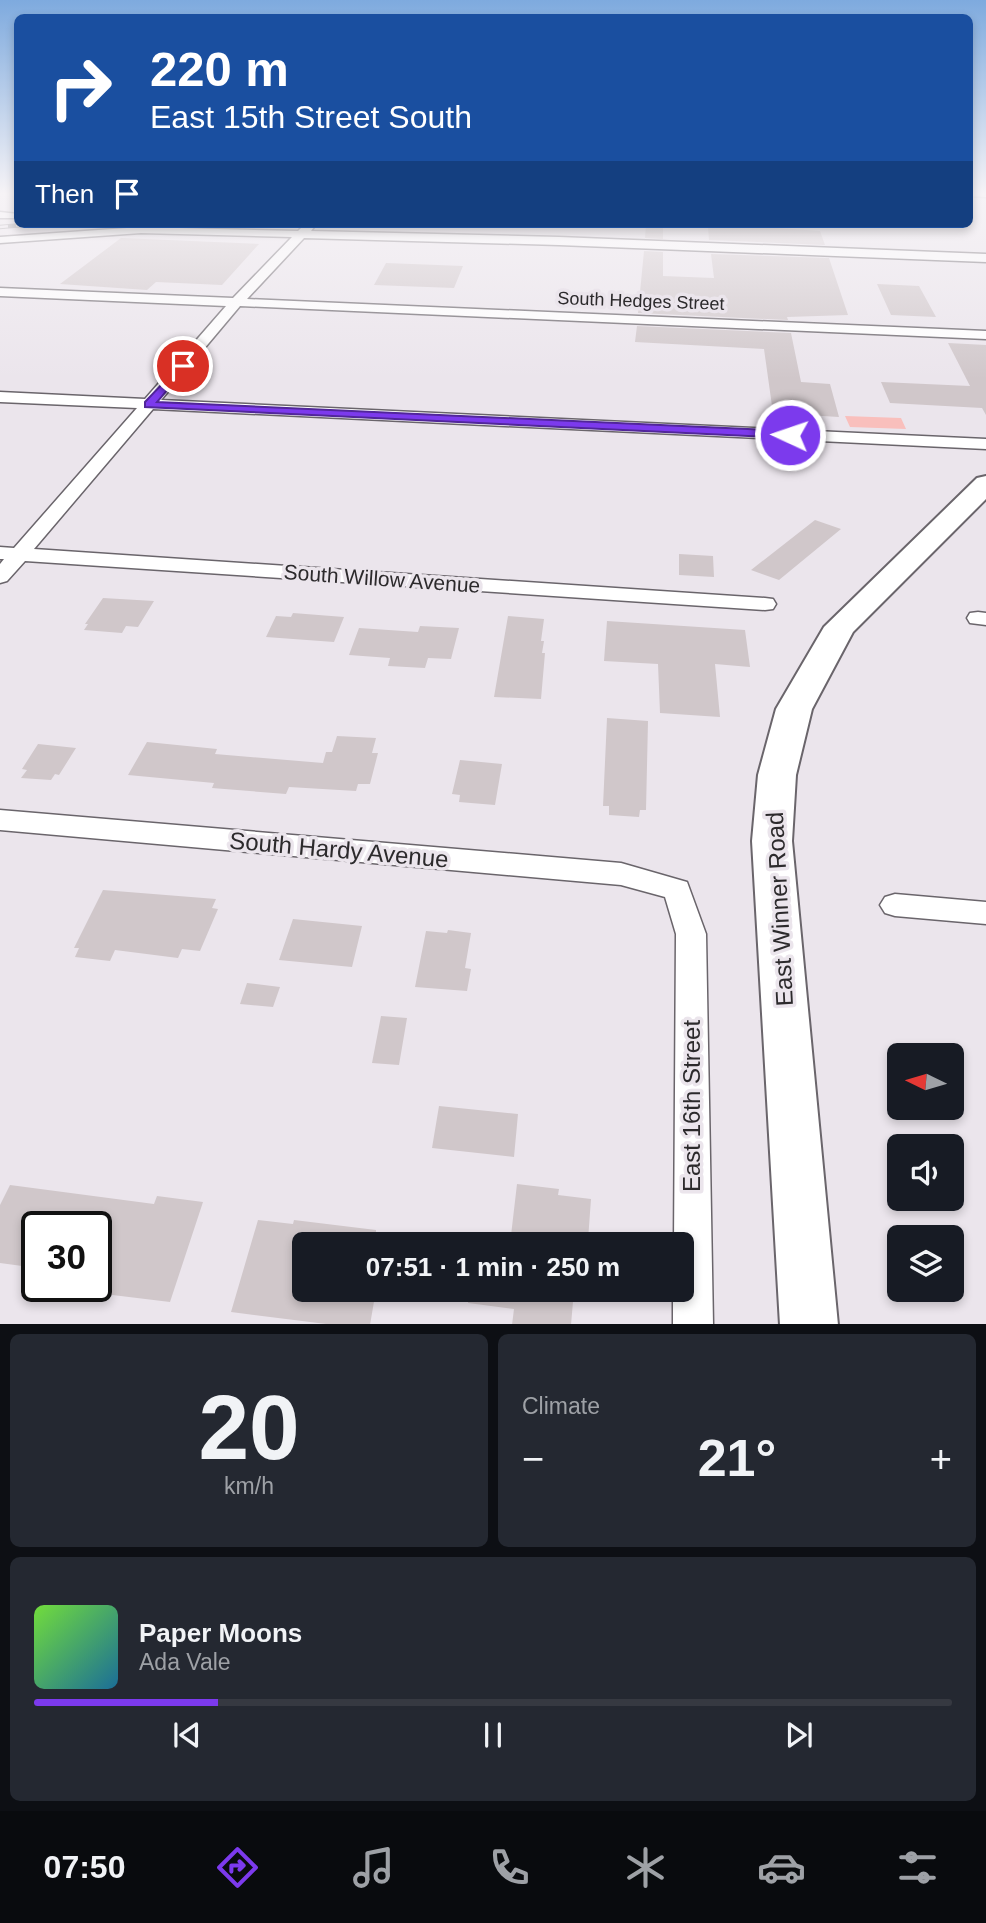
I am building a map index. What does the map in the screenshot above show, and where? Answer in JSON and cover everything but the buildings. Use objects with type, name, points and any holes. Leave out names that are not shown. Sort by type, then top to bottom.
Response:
[{"type":"street","points":[[0,577],[10,554],[149,405],[281,255]]},
{"type":"street","points":[[926,255],[986,258]]},
{"type":"street","name":"South Hedges Street","points":[[0,292],[986,335]]},
{"type":"street","points":[[0,397],[986,444]]},
{"type":"street","name":"East Winner Road","points":[[809,1324],[772,841],[777,775],[794,709],[840,627],[986,484]]},
{"type":"street","name":"South Willow Avenue","points":[[10,554],[765,604]]},
{"type":"street","name":"South Hardy Avenue","points":[[0,820],[621,874],[677,890]]},
{"type":"street","name":"East 16th Street","points":[[677,890],[691,934],[693,1324]]},
{"type":"street","points":[[895,905],[986,912]]},
{"type":"shaded area","points":[[845,416],[901,418],[906,429],[850,427]]},
{"type":"route","points":[[183,366],[149,405],[790,435]]}]
